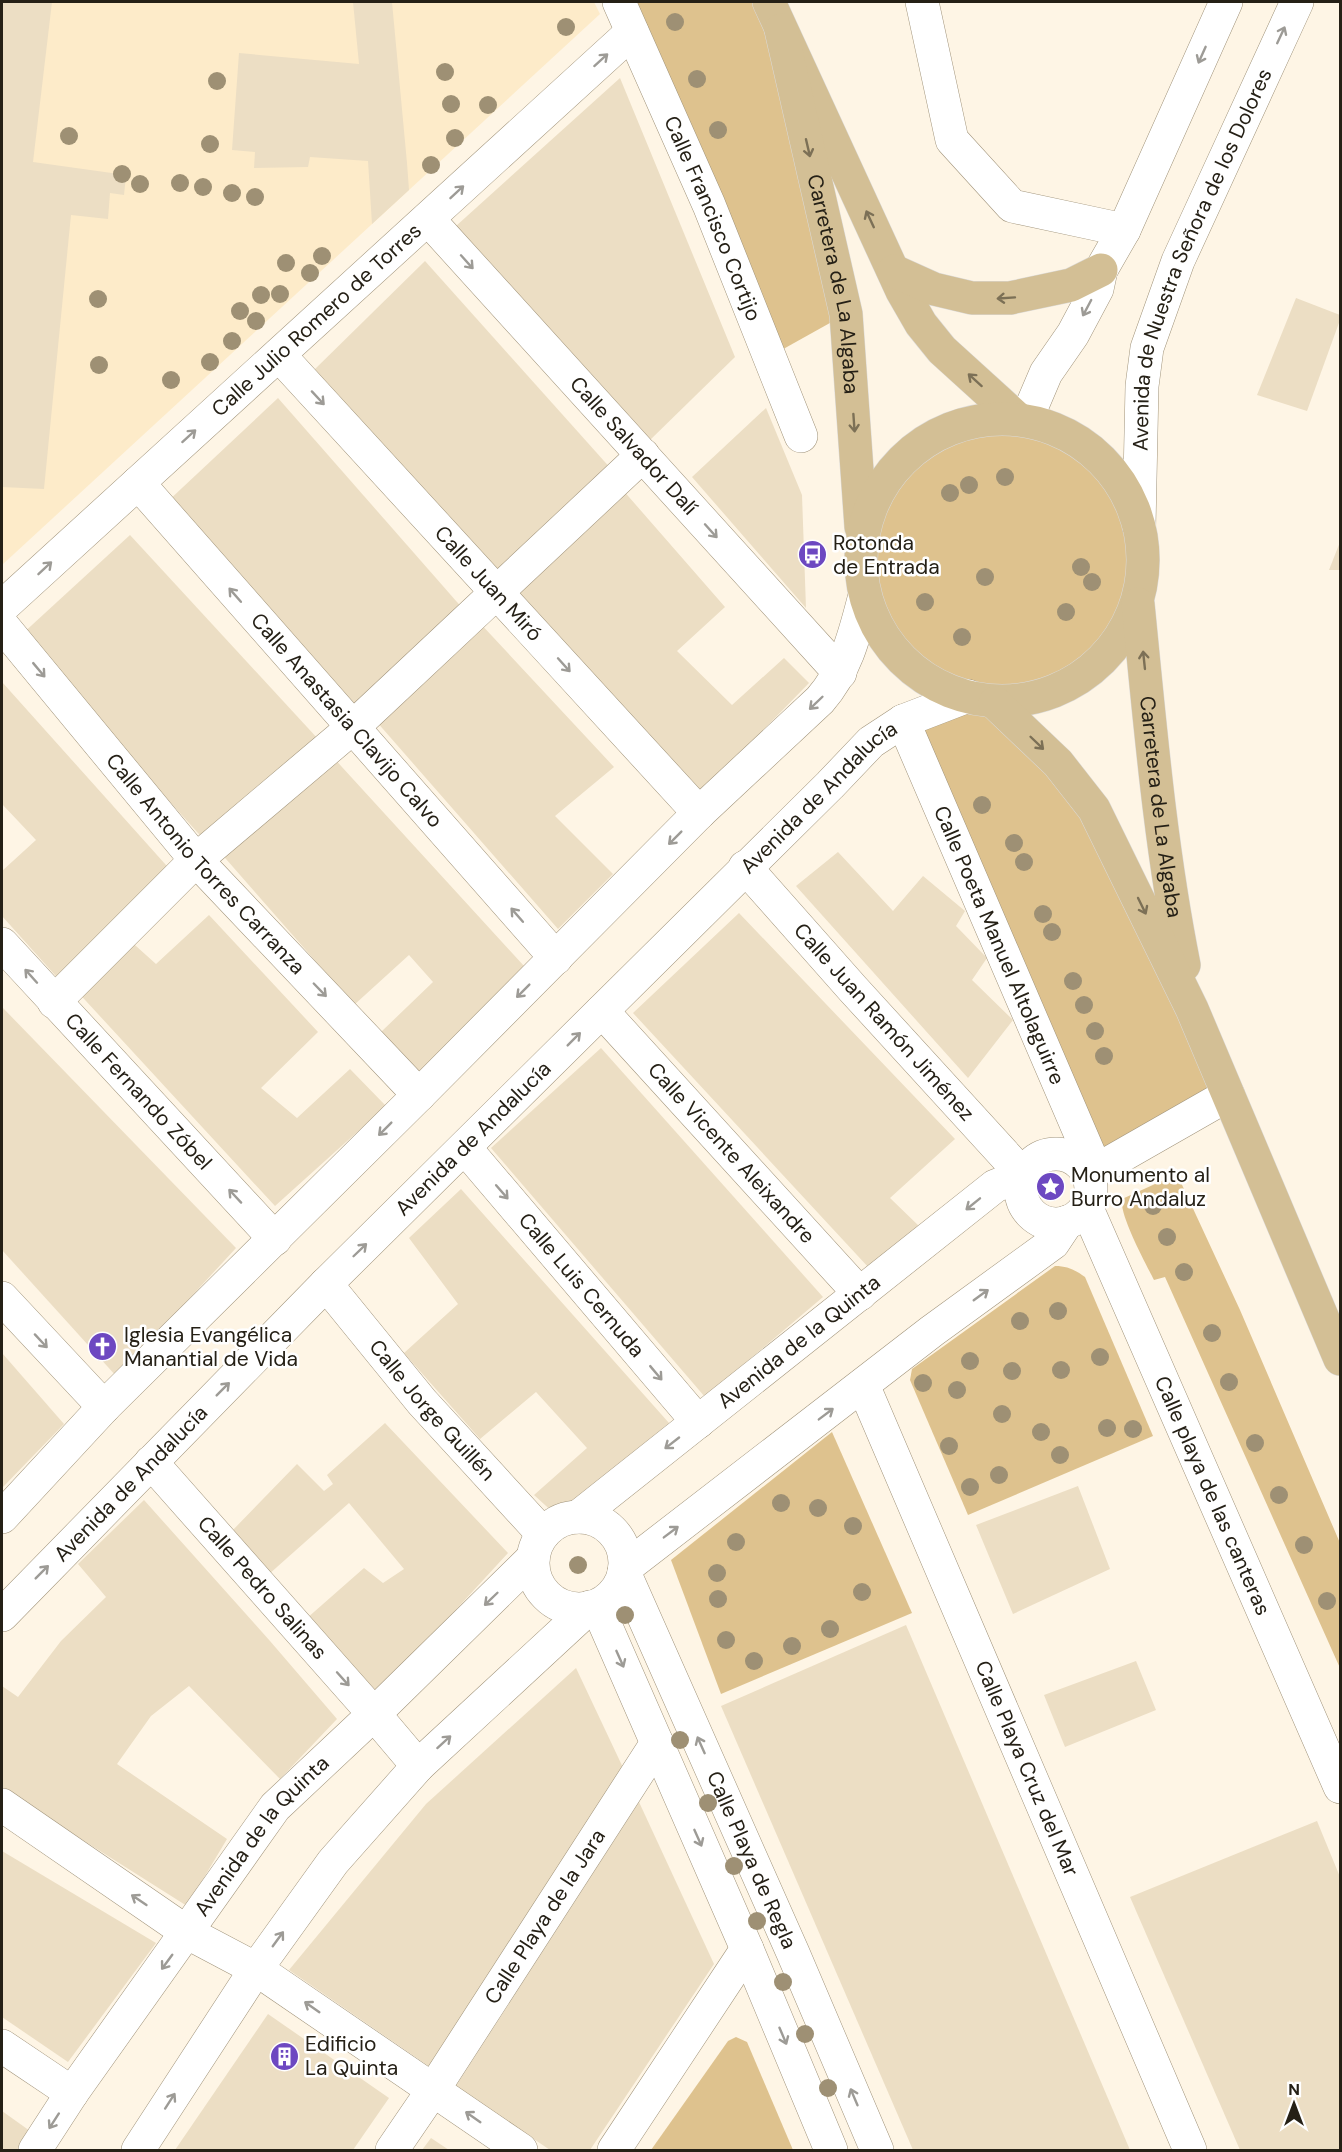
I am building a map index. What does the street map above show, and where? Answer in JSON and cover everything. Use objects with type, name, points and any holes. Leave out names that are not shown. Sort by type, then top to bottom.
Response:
[{"type":"main road","name":"Carretera de La Algaba","points":[[775,16],[902,291],[921,324],[942,350],[1022,420]]},
{"type":"main road","name":"Carretera de La Algaba","points":[[775,16],[846,314],[862,541]]},
{"type":"main road","points":[[894,271],[934,290],[972,298],[1010,298],[1071,285],[1101,270]]},
{"type":"main road","points":[[981,419],[1022,420],[1054,428],[1086,446],[1113,472],[1132,503],[1139,527],[1143,568],[1138,604],[1118,643],[1087,675],[1048,695],[982,699],[933,682],[903,659],[880,630],[865,595],[860,559],[862,541],[871,506],[889,474],[914,448],[946,429],[981,419]]},
{"type":"main road","name":"Carretera de La Algaba","points":[[1138,604],[1161,830],[1173,913],[1192,1009]]},
{"type":"main road","name":"Carretera de La Algaba","points":[[982,699],[1058,763],[1094,809],[1192,1009],[1341,1359]]},
{"type":"street","name":"Calle Francisco Cortijo","points":[[619,2],[709,205],[801,436]]},
{"type":"street","points":[[922,2],[952,140],[1012,206],[1124,230]]},
{"type":"street","points":[[1022,420],[1046,374],[1073,334],[1097,289],[1101,270],[1124,230],[1226,2]]},
{"type":"street","name":"Avenida de Nuestra Señora de los Dolores","points":[[1139,527],[1142,386],[1147,348],[1178,261],[1297,2]]},
{"type":"street","name":"Calle Julio Romero de Torres","points":[[2,607],[632,32]]},
{"type":"street","name":"Calle Salvador Dalí","points":[[428,219],[840,673]]},
{"type":"street","name":"Calle Juan Miró","points":[[279,355],[699,813]]},
{"type":"street","points":[[54,1002],[196,860],[352,728],[642,455]]},
{"type":"street","name":"Calle Anastasia Clavijo Calvo","points":[[138,483],[556,958]]},
{"type":"street","points":[[2,1517],[104,1407],[275,1239],[699,813],[820,699],[840,673],[854,637],[865,595]]},
{"type":"street","name":"Calle Antonio Torres Carranza","points":[[2,625],[196,860],[419,1095]]},
{"type":"street","name":"Avenida de Andalucía","points":[[2,1615],[326,1284],[871,742],[903,722],[982,699]]},
{"type":"street","name":"Calle Poeta Manuel Altolaguirre","points":[[903,722],[1084,1193]]},
{"type":"street","name":"Calle Juan Ramón Jiménez","points":[[746,867],[1023,1175]]},
{"type":"street","name":"Calle Fernando Zóbel","points":[[2,944],[275,1239]]},
{"type":"street","name":"Calle Vicente Aleixandre","points":[[602,1011],[860,1294]]},
{"type":"street","points":[[1023,1175],[1020,1187],[1021,1198],[1026,1209],[1034,1217],[1055,1224],[1084,1193],[1228,1095]]},
{"type":"street","name":"Calle Luis Cernuda","points":[[465,1148],[698,1422]]},
{"type":"street","name":"Avenida de la Quinta","points":[[578,1517],[995,1186],[1023,1175],[1029,1165],[1039,1158],[1061,1155],[1072,1158],[1082,1165],[1084,1193]]},
{"type":"street","points":[[624,1570],[932,1331],[1053,1243],[1084,1193]]},
{"type":"street","name":"Calle playa de las canteras","points":[[1084,1193],[1341,1787]]},
{"type":"street","name":"Calle Jorge Guillén","points":[[326,1284],[538,1546]]},
{"type":"street","points":[[2,1298],[104,1407]]},
{"type":"street","name":"Calle Playa Cruz del Mar","points":[[863,1385],[1190,2151]]},
{"type":"street","name":"Calle Pedro Salinas","points":[[151,1462],[418,1766]]},
{"type":"street","points":[[138,2151],[256,1969],[333,1862],[418,1766],[593,1606],[613,1595],[620,1584],[625,1558],[615,1533],[604,1524],[592,1519],[578,1517],[565,1519],[553,1525],[538,1546],[534,1572],[536,1579],[549,1597],[561,1606],[575,1609],[593,1606]]},
{"type":"street","name":"Avenida de la Quinta","points":[[35,2151],[72,2093],[188,1933],[275,1807],[374,1714],[538,1546]]},
{"type":"street","name":"Calle Playa de Regla","points":[[624,1570],[794,1953],[877,2151]]},
{"type":"street","name":"Calle Playa de Regla","points":[[593,1606],[657,1743],[747,1949],[831,2151]]},
{"type":"street","name":"Calle Playa de la Jara","points":[[392,2151],[657,1743]]},
{"type":"street","points":[[2,1805],[188,1933],[256,1969],[521,2151]]},
{"type":"street","points":[[614,2151],[747,1949]]},
{"type":"street","points":[[713,2001],[729,1996],[756,1997],[771,2007]]},
{"type":"street","points":[[2,2046],[72,2093]]},
{"type":"shaded area","points":[[2,2],[594,2],[600,14],[2,565]]},
{"type":"shaded area","points":[[619,2],[769,2],[846,314],[769,357]]},
{"type":"shaded area","points":[[990,430],[1016,430],[1041,435],[1065,445],[1096,468],[1119,499],[1129,523],[1134,561],[1129,599],[1119,623],[1096,654],[1065,677],[1041,687],[1016,692],[990,692],[965,687],[941,677],[920,663],[901,644],[887,623],[877,599],[872,574],[872,548],[877,523],[887,499],[901,478],[920,459],[941,445],[965,435]]},
{"type":"shaded area","points":[[968,696],[1058,763],[1228,1095],[1096,1170],[912,716]]},
{"type":"shaded area","points":[[1177,1174],[1240,1310],[1340,1543],[1340,1668],[1165,1277],[1154,1280],[1125,1216],[1122,1199]]},
{"type":"shaded area","points":[[1055,1266],[1071,1269],[1085,1277],[1153,1436],[968,1515],[910,1380],[912,1369]]},
{"type":"shaded area","points":[[832,1432],[912,1613],[721,1694],[671,1560]]},
{"type":"shaded area","points":[[736,2037],[747,2042],[793,2150],[651,2150],[728,2041]]},
{"type":"building","points":[[2,2],[52,2],[33,162],[126,175],[124,195],[110,193],[108,219],[71,215],[44,489],[2,487]]},
{"type":"building","points":[[353,2],[392,2],[407,163],[409,190],[372,224],[368,161],[310,157],[308,167],[254,168],[255,152],[232,150],[239,53],[359,64]]},
{"type":"building","points":[[620,78],[735,357],[648,442],[456,226]]},
{"type":"building","points":[[425,261],[613,471],[501,576],[313,371]]},
{"type":"building","points":[[1296,298],[1340,315],[1307,411],[1257,395]]},
{"type":"building","points":[[278,398],[464,610],[356,713],[166,503]]},
{"type":"building","points":[[766,408],[802,495],[806,608],[692,477]]},
{"type":"building","points":[[622,489],[725,607],[677,651],[732,705],[784,658],[809,683],[700,795],[510,590]]},
{"type":"building","points":[[130,535],[319,740],[207,843],[20,636]]},
{"type":"building","points":[[1340,542],[1340,570],[1329,570]]},
{"type":"building","points":[[478,621],[614,767],[555,816],[613,874],[558,929],[369,713]]},
{"type":"building","points":[[2,682],[174,874],[63,984],[2,916],[2,871],[36,840],[2,804]]},
{"type":"building","points":[[331,755],[524,966],[419,1074],[381,1032],[433,982],[409,955],[354,1005],[219,851]]},
{"type":"building","points":[[838,852],[893,911],[923,876],[965,911],[956,926],[987,958],[972,980],[1013,1020],[968,1078],[796,886]]},
{"type":"building","points":[[739,913],[955,1139],[890,1198],[920,1227],[869,1268],[633,1013]]},
{"type":"building","points":[[209,915],[318,1032],[261,1088],[297,1118],[350,1069],[386,1106],[275,1206],[74,988],[126,937],[156,964]]},
{"type":"building","points":[[2,1007],[236,1248],[117,1377],[2,1250]]},
{"type":"building","points":[[601,1048],[823,1297],[705,1397],[491,1148]]},
{"type":"building","points":[[461,1189],[669,1423],[556,1515],[534,1495],[587,1448],[536,1392],[480,1439],[404,1353],[458,1304],[409,1238]]},
{"type":"building","points":[[2,1353],[64,1424],[2,1488]]},
{"type":"building","points":[[385,1423],[508,1553],[451,1615],[456,1621],[378,1695],[306,1619],[364,1568],[383,1583],[404,1569],[349,1503],[268,1575],[231,1532],[297,1464],[324,1491],[333,1484],[327,1475]]},
{"type":"building","points":[[1078,1486],[1110,1569],[1013,1614],[976,1525]]},
{"type":"building","points":[[144,1500],[337,1719],[280,1779],[189,1686],[151,1716],[117,1764],[227,1839],[187,1906],[2,1789],[2,1686],[18,1697],[61,1641],[106,1597],[78,1564]]},
{"type":"building","points":[[906,1625],[1130,2150],[913,2150],[721,1706]]},
{"type":"building","points":[[1136,1661],[1156,1710],[1065,1747],[1044,1695]]},
{"type":"building","points":[[576,1668],[626,1774],[430,2067],[289,1970],[426,1804]]},
{"type":"building","points":[[639,1802],[714,1964],[590,2150],[550,2150],[456,2086]]},
{"type":"building","points":[[1317,1821],[1340,1877],[1340,2150],[1240,2150],[1130,1897]]},
{"type":"building","points":[[2,1851],[156,1943],[68,2062],[2,2017]]},
{"type":"building","name":"Edificio La Quinta","points":[[268,2014],[389,2098],[353,2150],[175,2150]]},
{"type":"building","points":[[2,2111],[30,2131],[17,2150],[2,2150]]},
{"type":"building","points":[[431,2138],[449,2150],[422,2150]]},
{"type":"place","name":"Rotonda de Entrada","points":[[812,555]]},
{"type":"place","name":"Monumento al Burro Andaluz","points":[[1050,1187]]},
{"type":"place","name":"Iglesia Evangélica Manantial de Vida","points":[[103,1347]]},
{"type":"place","name":"Edificio La Quinta","points":[[284,2056]]}]
